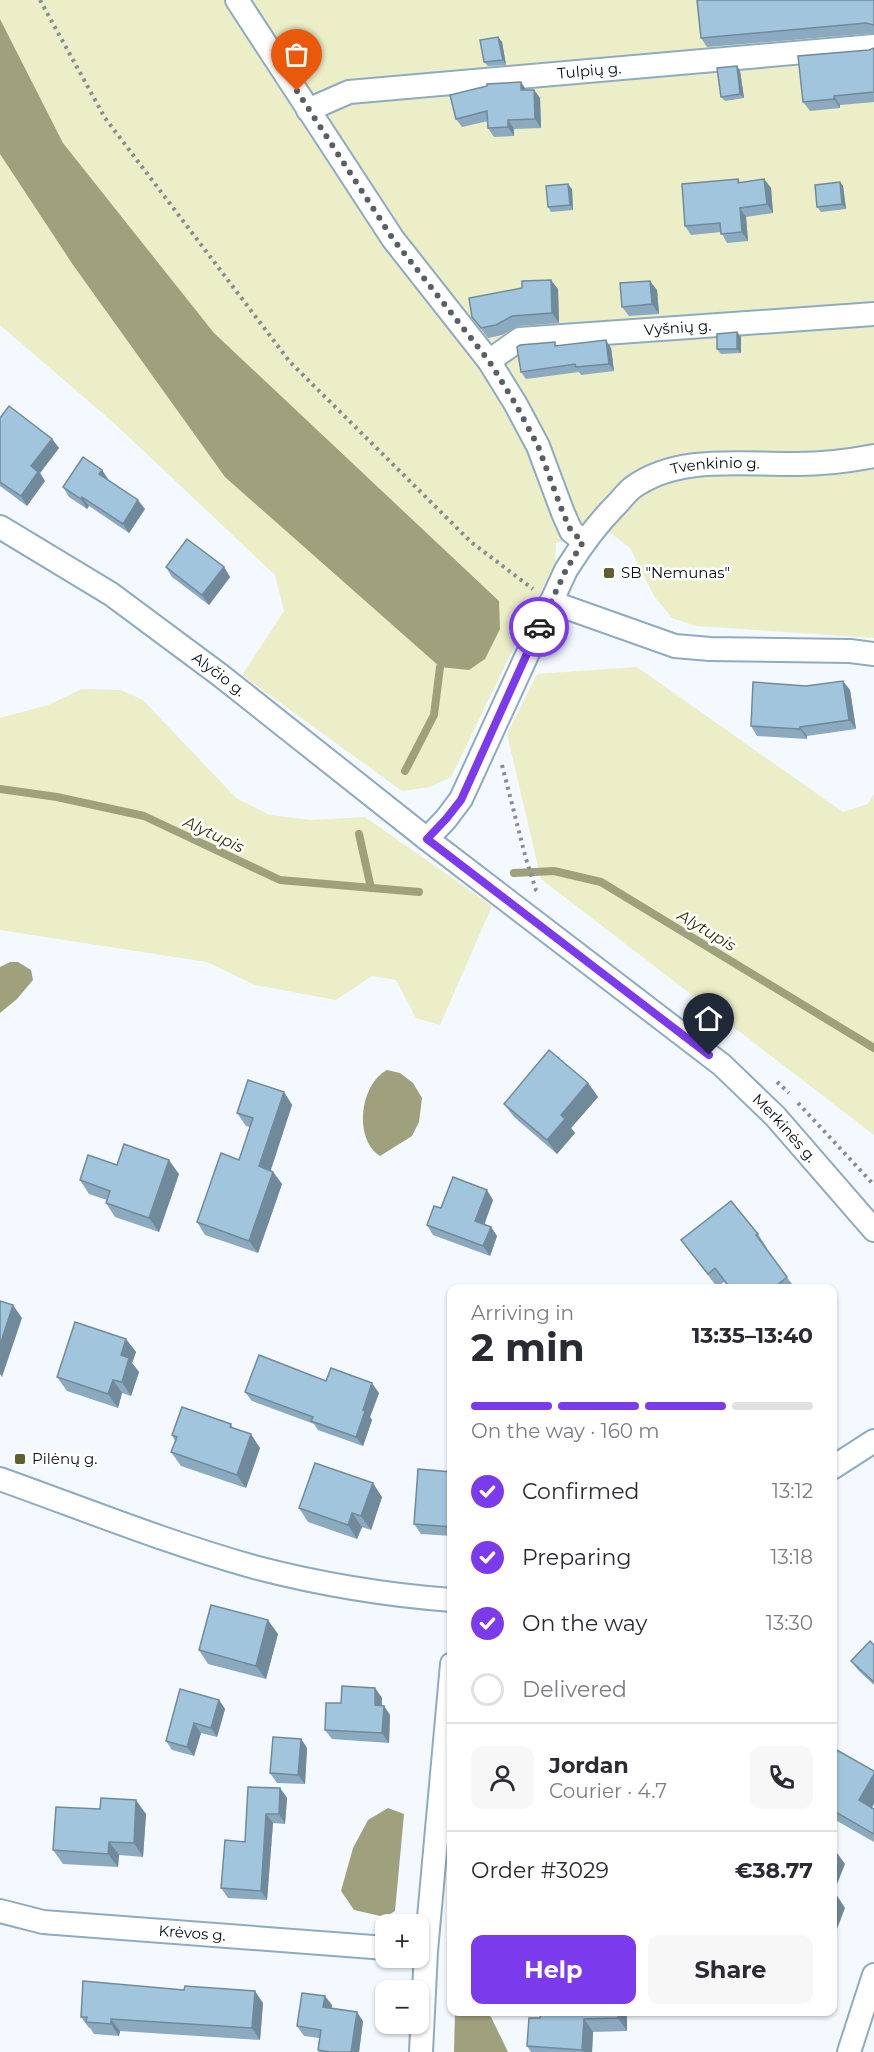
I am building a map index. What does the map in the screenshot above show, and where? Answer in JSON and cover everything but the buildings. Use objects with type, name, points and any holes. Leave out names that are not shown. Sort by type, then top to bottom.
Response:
[{"type":"street","points":[[237,0],[393,239],[489,361],[538,446],[571,531],[583,542]]},
{"type":"street","name":"Tulpių g.","points":[[308,110],[349,92],[874,46]]},
{"type":"street","name":"Vyšnių g.","points":[[489,361],[520,339],[874,314]]},
{"type":"street","name":"Tvenkinio g.","points":[[427,839],[461,800],[566,570],[583,542],[632,488],[660,473],[694,465],[799,464],[847,461],[874,456]]},
{"type":"street","name":"Alyčio g.","points":[[0,527],[111,594],[220,675],[427,839]]},
{"type":"street","points":[[550,602],[675,646],[710,649],[850,651],[874,654]]},
{"type":"street","name":"Merkinės g.","points":[[427,839],[722,1065],[775,1116],[874,1230]]},
{"type":"street","points":[[837,1465],[874,1441]]},
{"type":"street","points":[[0,1479],[206,1552],[255,1567],[366,1591],[447,1599]]},
{"type":"street","points":[[426,1914],[447,1712]]},
{"type":"street","name":"Krėvos g.","points":[[0,1911],[43,1922],[375,1947]]},
{"type":"street","points":[[421,2052],[422,1968]]},
{"type":"street","points":[[849,2052],[874,1975]]},
{"type":"path","points":[[40,0],[105,118],[290,362],[471,542],[550,602]]},
{"type":"path","points":[[494,729],[526,859],[536,890]]},
{"type":"shaded area","points":[[0,0],[874,0],[874,638],[696,626],[672,618],[654,596],[630,548],[608,531],[556,543],[555,563],[451,777],[430,787],[402,791],[242,675],[284,611],[275,575],[115,424],[0,325],[0,154],[73,265],[225,477],[499,601],[214,333],[63,143],[0,19]]},
{"type":"shaded area","points":[[0,19],[63,143],[214,333],[499,601],[500,629],[485,659],[469,670],[440,667],[225,477],[73,265],[0,154]]},
{"type":"shaded area","points":[[637,667],[843,812],[868,804],[874,794],[874,1135],[541,879],[507,734],[537,674]]},
{"type":"shaded area","points":[[82,689],[121,690],[143,700],[236,798],[270,815],[310,820],[365,817],[492,906],[440,1025],[416,1018],[396,980],[372,976],[336,1000],[255,985],[207,962],[0,930],[0,718],[48,705]]},
{"type":"shaded area","points":[[10,962],[18,962],[31,970],[33,980],[17,999],[0,1013],[0,967]]},
{"type":"shaded area","points":[[387,1070],[400,1073],[413,1083],[422,1098],[419,1122],[412,1136],[380,1156],[371,1148],[366,1137],[363,1112],[371,1087]]},
{"type":"shaded area","points":[[388,1808],[404,1814],[395,1911],[390,1914],[375,1915],[354,1910],[341,1891],[353,1848],[368,1820]]},
{"type":"shaded area","points":[[455,2016],[490,2016],[508,2052],[454,2052]]},
{"type":"waterway","points":[[405,771],[434,715],[440,667]]},
{"type":"waterway","name":"Alytupis","points":[[0,789],[57,797],[144,816],[280,880],[419,892]]},
{"type":"waterway","points":[[359,834],[371,888]]},
{"type":"waterway","name":"Alytupis","points":[[514,873],[554,871],[601,882],[874,1048]]},
{"type":"way so far","points":[[297,91],[393,239],[489,361],[538,446],[571,531],[583,542],[566,570],[539,627]]},
{"type":"place","name":"SB \"Nemunas\"","points":[[609,573]]},
{"type":"place","name":"Pilėnų g.","points":[[20,1459]]},
{"type":"route","points":[[539,627],[461,800],[427,839],[709,1055]]}]
